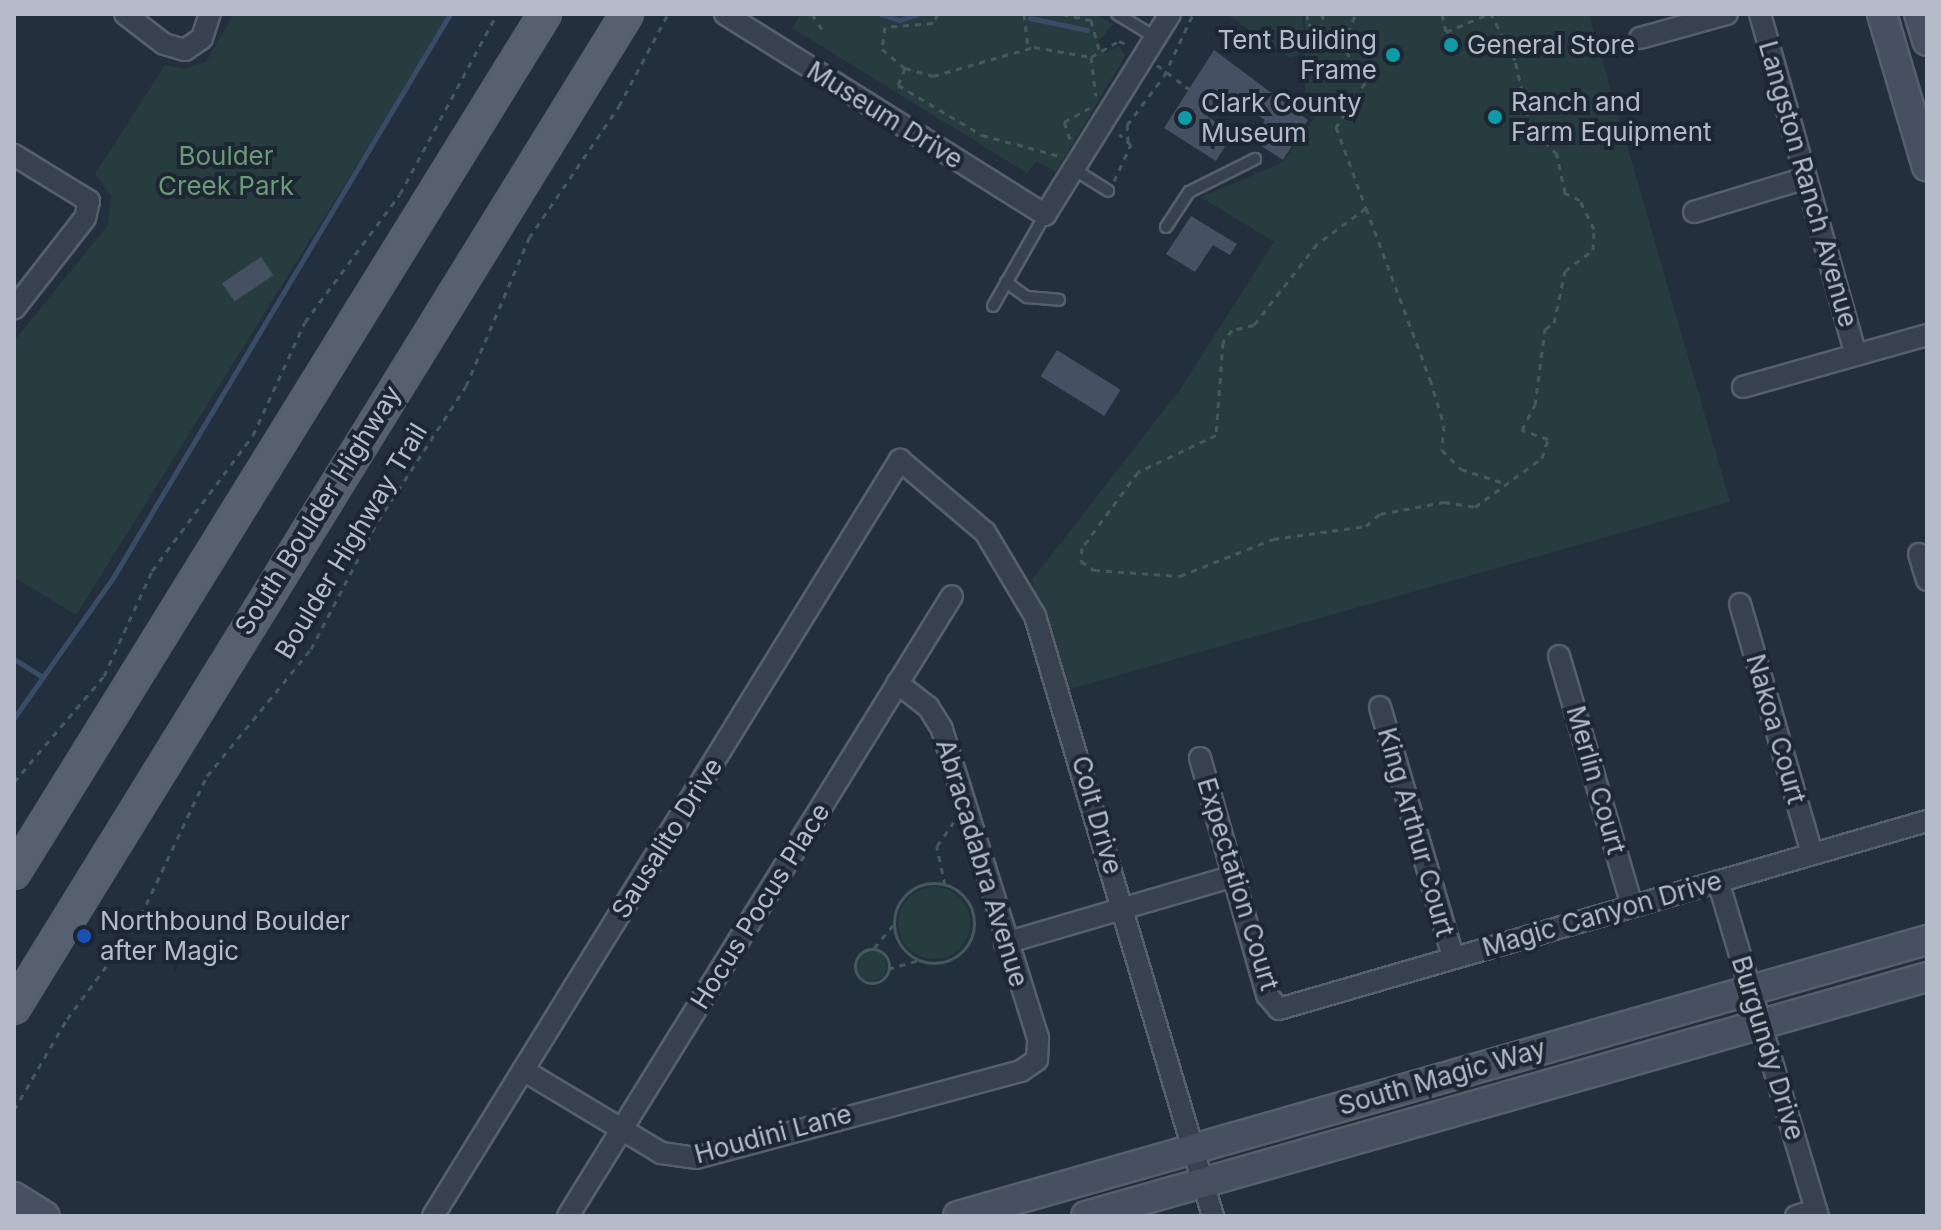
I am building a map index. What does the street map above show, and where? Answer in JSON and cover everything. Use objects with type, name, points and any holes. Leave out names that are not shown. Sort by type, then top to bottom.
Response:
[{"type":"main road","points":[[14,873],[545,14]]},
{"type":"main road","name":"South Boulder Highway","points":[[14,1008],[627,14]]},
{"type":"street","points":[[125,14],[164,44],[185,50],[202,38],[210,14]]},
{"type":"street","name":"Museum Drive","points":[[725,14],[1045,215]]},
{"type":"street","points":[[1045,215],[1170,14]]},
{"type":"street","points":[[1640,38],[1727,14]]},
{"type":"street","name":"Langston Ranch Avenue","points":[[1760,14],[1856,355]]},
{"type":"street","points":[[1882,14],[1927,167]]},
{"type":"street","points":[[1919,14],[1927,41]]},
{"type":"street","points":[[14,155],[89,201],[85,218],[14,309]]},
{"type":"street","points":[[1694,212],[1806,178]]},
{"type":"street","points":[[1743,387],[1927,335]]},
{"type":"street","name":"Colt Drive","points":[[900,460],[961,507],[1022,589],[1068,714],[1213,1216]]},
{"type":"street","name":"Sausalito Drive","points":[[433,1216],[900,460]]},
{"type":"street","points":[[1919,554],[1927,580]]},
{"type":"street","name":"Hocus Pocus Place","points":[[568,1216],[952,596]]},
{"type":"street","name":"Nakoa Court","points":[[1740,604],[1812,854]]},
{"type":"street","name":"Merlin Court","points":[[1559,656],[1632,905]]},
{"type":"street","name":"Abracadabra Avenue","points":[[897,683],[928,707],[942,729],[1005,943],[1038,1038],[1037,1060]]},
{"type":"street","name":"King Arthur Court","points":[[1380,707],[1453,957]]},
{"type":"street","name":"Expectation Court","points":[[1200,758],[1267,995],[1279,1009]]},
{"type":"street","name":"Magic Canyon Drive","points":[[1279,1009],[1927,821]]},
{"type":"street","points":[[1005,943],[1234,876]]},
{"type":"street","name":"Burgundy Drive","points":[[1718,881],[1817,1213]]},
{"type":"street","name":"South Magic Way","points":[[958,1216],[1927,940]]},
{"type":"street","name":"South Magic Way","points":[[1086,1216],[1927,977]]},
{"type":"street","name":"Houdini Lane","points":[[523,1070],[661,1153],[696,1158],[1021,1071],[1037,1060]]},
{"type":"street","points":[[14,1197],[45,1216]]},
{"type":"street","points":[[1796,1216],[1817,1213]]},
{"type":"lane","points":[[1117,14],[1155,37]]},
{"type":"lane","points":[[1166,227],[1196,186],[1255,159]]},
{"type":"lane","points":[[1075,170],[1108,191]]},
{"type":"lane","points":[[993,306],[1045,215]]},
{"type":"lane","points":[[1006,282],[1045,303],[1059,300]]},
{"type":"path","points":[[14,782],[104,676],[152,571],[253,435],[305,322],[405,186],[497,14]]},
{"type":"path","name":"Boulder Highway Trail","points":[[14,1110],[67,1019],[136,926],[207,776],[311,649],[378,521],[466,386],[529,238],[619,106],[668,14]]},
{"type":"path","points":[[812,14],[823,31]]},
{"type":"path","points":[[1024,14],[1029,49]]},
{"type":"path","points":[[1062,14],[1091,20],[1100,53]]},
{"type":"path","points":[[1108,191],[1128,142],[1127,125],[1164,69],[1193,14]]},
{"type":"path","points":[[1307,14],[1308,24],[1343,44],[1365,83],[1336,127],[1437,402],[1442,450],[1461,469],[1507,484]]},
{"type":"path","points":[[1322,31],[1323,14]]},
{"type":"path","points":[[1343,44],[1356,14]]},
{"type":"path","points":[[1366,208],[1317,244],[1254,325],[1232,330],[1223,342],[1216,435],[1138,472],[1082,548],[1081,561],[1094,570],[1180,576],[1273,539],[1366,526],[1380,514],[1444,502],[1475,507],[1542,458],[1548,439],[1522,430],[1535,405],[1545,329],[1554,323],[1565,271],[1593,250],[1594,229],[1580,200],[1565,193],[1557,154],[1530,127],[1515,60],[1490,14],[1446,32],[1442,14]]},
{"type":"path","points":[[938,15],[933,23],[885,27],[882,49],[905,68],[951,75],[1029,49],[1091,57],[1124,42]]},
{"type":"path","points":[[905,68],[898,85],[982,135],[1059,157],[1071,138],[1064,122],[1097,99],[1091,57]]},
{"type":"path","points":[[1152,61],[1189,89]]},
{"type":"path","points":[[1103,123],[1128,142]]},
{"type":"path","points":[[954,822],[937,846],[945,885],[969,905],[972,936]]},
{"type":"path","points":[[945,885],[909,892],[894,924],[873,949],[855,960],[859,978],[880,981],[888,969],[920,960],[951,959],[972,936],[985,932]]},
{"type":"path","points":[[894,924],[902,946],[920,960]]},
{"type":"path","points":[[873,949],[888,969]]},
{"type":"green space","name":"Boulder Creek Park","points":[[234,14],[451,14],[76,615],[14,577],[14,341],[108,225],[111,196],[95,174],[165,65],[184,69],[206,62]]},
{"type":"green space","points":[[801,14],[1096,14],[1113,24],[1098,42],[1105,53],[1119,46],[1125,56],[1056,172],[1037,161],[1027,173],[792,28]]},
{"type":"green space","points":[[1226,14],[1302,14],[1305,41],[1305,14],[1589,14],[1730,502],[1063,691],[1032,580],[1181,388],[1274,242],[1201,197],[1282,163],[1321,109],[1305,94],[1305,52],[1290,58]]},
{"type":"green space","points":[[934,887],[960,897],[970,923],[960,949],[934,959],[908,949],[898,923],[908,897]]},
{"type":"green space","points":[[872,951],[882,956],[887,966],[882,976],[872,981],[862,976],[857,966],[862,956]]},
{"type":"building","points":[[1214,50],[1308,120],[1283,160],[1252,140],[1265,120],[1223,93],[1208,117],[1233,133],[1216,161],[1164,128]]},
{"type":"building","points":[[1191,216],[1237,244],[1230,255],[1213,245],[1195,272],[1166,254]]},
{"type":"building","points":[[261,257],[273,275],[234,302],[222,283]]},
{"type":"building","points":[[1057,350],[1121,390],[1104,416],[1041,376]]},
{"type":"waterway","points":[[14,718],[114,576],[450,14]]},
{"type":"waterway","points":[[881,14],[900,20],[917,14]]},
{"type":"waterway","points":[[1030,18],[1087,30]]},
{"type":"waterway","points":[[14,659],[43,677]]},
{"type":"place","name":"General Store","points":[[1451,45]]},
{"type":"place","name":"Tent Building Frame","points":[[1393,55]]},
{"type":"place","name":"Ranch and Farm Equipment","points":[[1495,117]]},
{"type":"place","name":"Clark County Museum","points":[[1185,118]]},
{"type":"place","name":"Northbound Boulder after Magic","points":[[84,936]]}]
